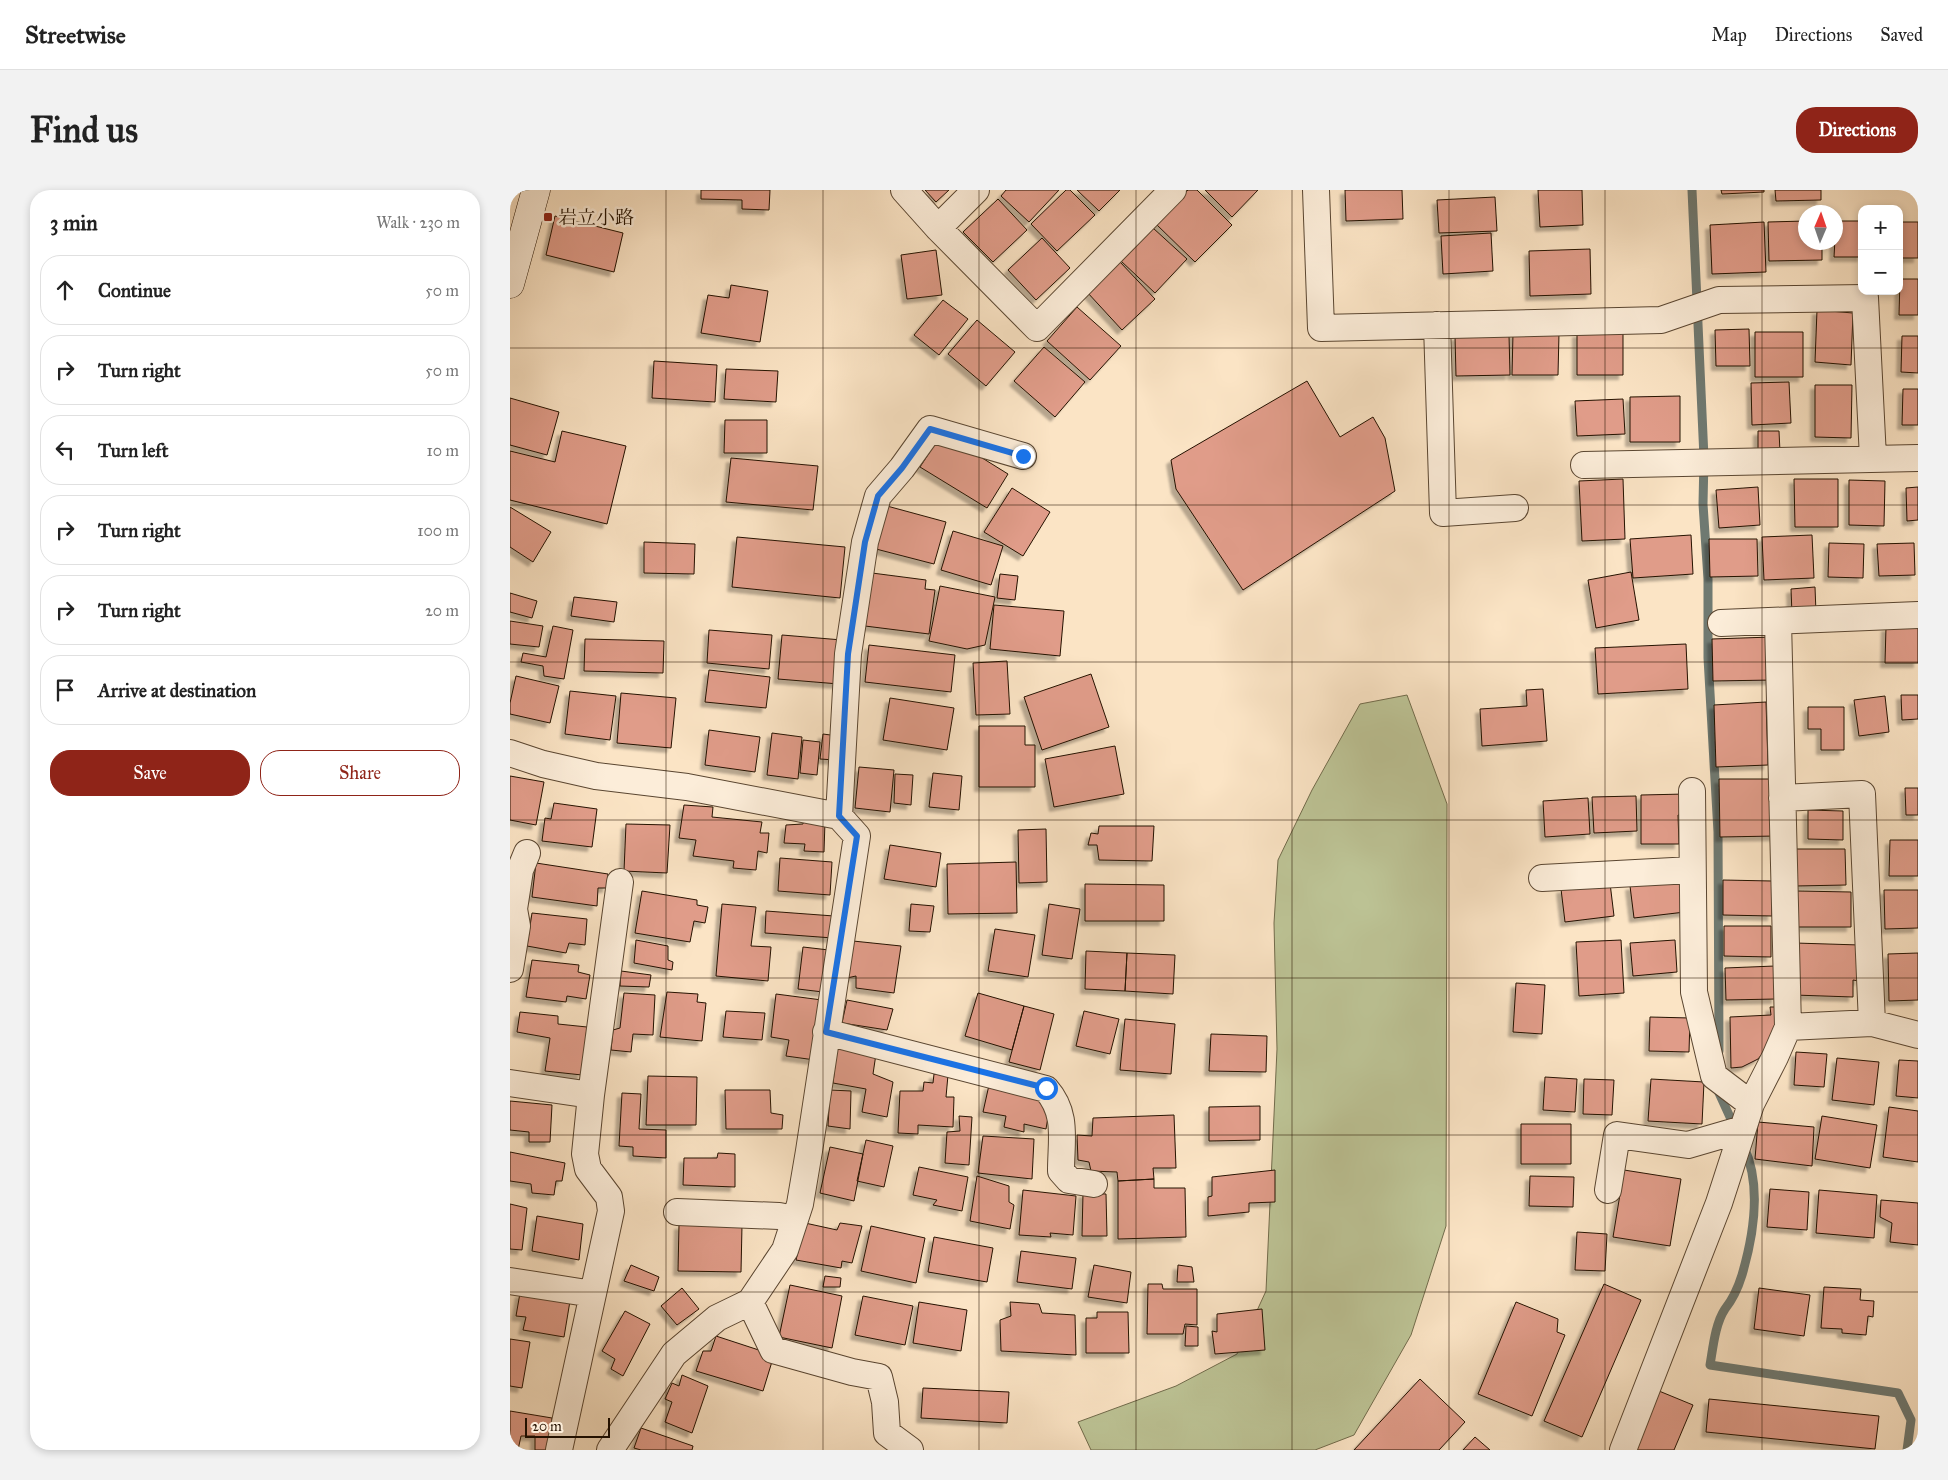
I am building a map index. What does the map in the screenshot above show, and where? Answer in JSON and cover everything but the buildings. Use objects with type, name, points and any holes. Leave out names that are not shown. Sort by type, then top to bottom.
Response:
[{"type":"main road","points":[[510,284],[536,190]]},
{"type":"street","points":[[904,190],[938,228],[1037,328],[1173,190]]},
{"type":"street","points":[[938,228],[976,190]]},
{"type":"street","points":[[1316,190],[1321,328],[1661,320],[1719,300],[1865,298],[1873,458]]},
{"type":"street","points":[[1438,325],[1443,513],[1515,508]]},
{"type":"street","points":[[839,816],[848,654],[865,542],[878,496],[902,468],[930,429],[1023,456]]},
{"type":"street","points":[[1584,465],[1918,458]]},
{"type":"street","points":[[1721,623],[1918,615]]},
{"type":"street","points":[[1623,1450],[1719,1203],[1751,1104],[1788,1027],[1778,621]]},
{"type":"street","points":[[510,753],[543,764],[596,776],[687,786],[839,816],[857,836],[826,1032],[810,1151],[800,1204],[785,1250],[750,1302],[717,1318],[674,1354],[610,1450]]},
{"type":"street","points":[[1692,791],[1694,992],[1714,1076],[1751,1104]]},
{"type":"street","points":[[1782,798],[1862,794],[1872,1023]]},
{"type":"street","points":[[510,969],[517,926],[514,909],[520,870],[527,853]]},
{"type":"street","points":[[1542,878],[1692,870]]},
{"type":"street","points":[[559,1450],[611,1210],[609,1197],[588,1169],[585,1154],[591,1095],[620,882]]},
{"type":"street","points":[[1788,1027],[1872,1023],[1918,1035]]},
{"type":"street","points":[[826,1032],[1046,1088],[1054,1098],[1062,1114],[1061,1171],[1069,1180],[1094,1184]]},
{"type":"street","points":[[510,1083],[591,1095]]},
{"type":"street","points":[[1608,1190],[1617,1136],[1688,1145],[1743,1128]]},
{"type":"street","points":[[677,1212],[779,1216],[794,1219]]},
{"type":"street","points":[[510,1281],[593,1294]]},
{"type":"street","points":[[750,1302],[773,1350],[852,1372],[880,1377],[885,1402],[887,1433],[910,1450]]},
{"type":"green space","points":[[1407,695],[1447,804],[1446,1226],[1411,1335],[1354,1435],[1315,1450],[1091,1450],[1078,1422],[1176,1386],[1237,1354],[1266,1291],[1277,1049],[1274,923],[1278,860],[1312,790],[1360,704]]},
{"type":"waterway","points":[[1692,190],[1704,458],[1703,504],[1708,579],[1708,658],[1718,832],[1719,1051]]},
{"type":"waterway","points":[[1719,1087],[1719,1093],[1735,1128]]},
{"type":"waterway","points":[[1744,1147],[1750,1162],[1753,1178],[1753,1227],[1737,1289],[1722,1315],[1717,1329],[1710,1365],[1898,1393],[1911,1420],[1907,1450]]},
{"type":"place","name":"岩立小路","points":[[548,217]]},
{"type":"route","points":[[1023,456],[930,429],[902,468],[878,496],[865,542],[848,654],[839,816],[857,836],[826,1032],[842,1034],[1046,1088]]}]
